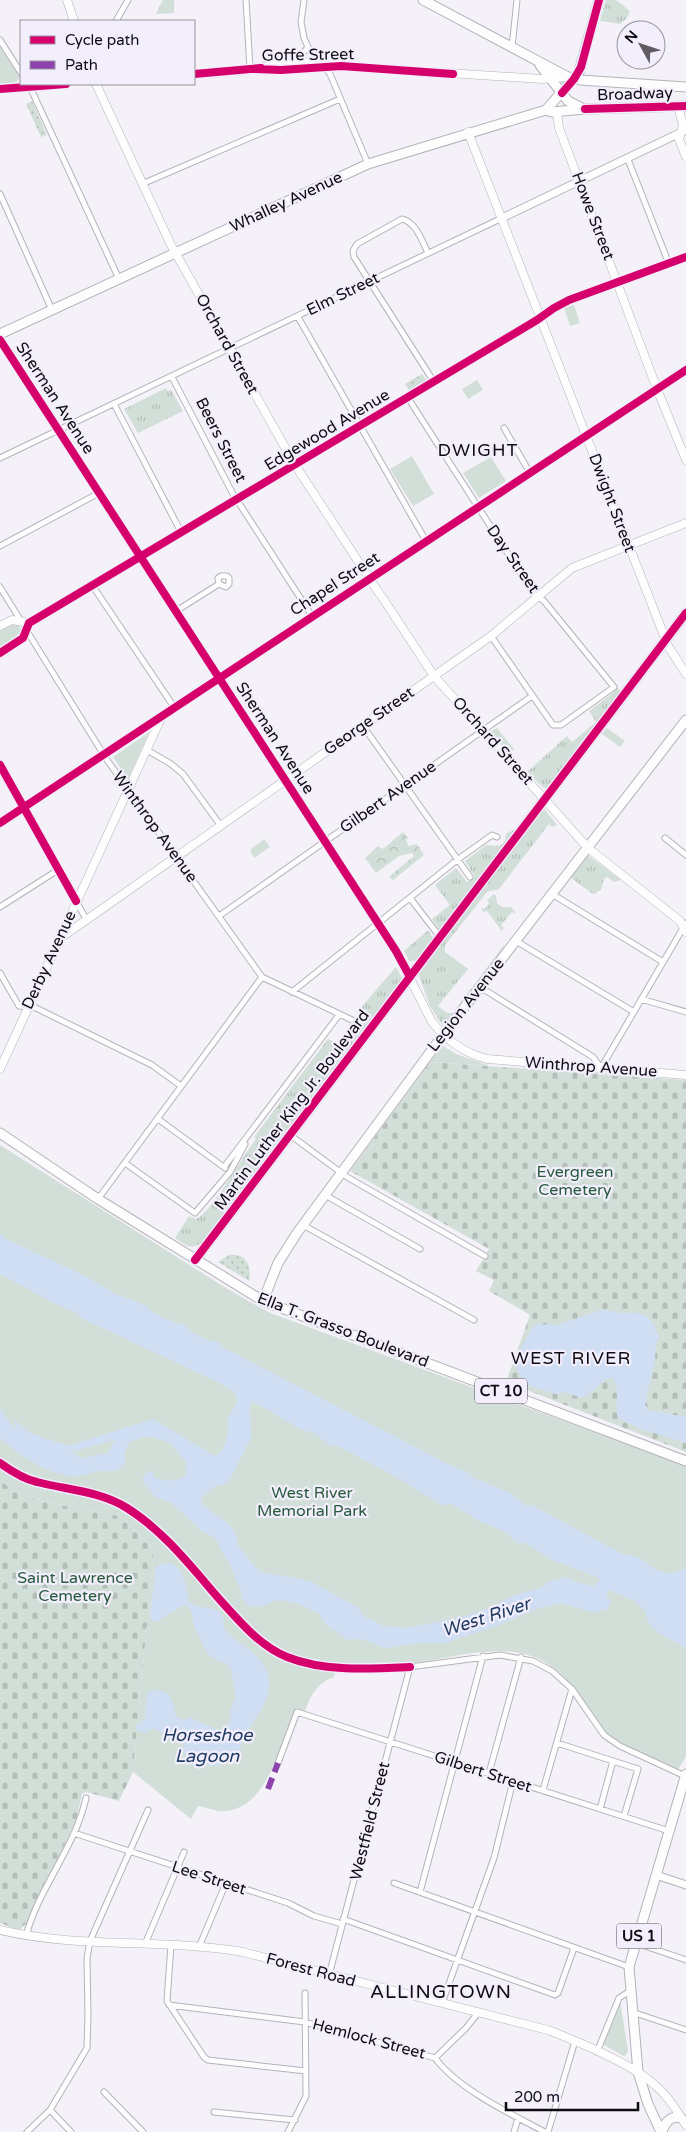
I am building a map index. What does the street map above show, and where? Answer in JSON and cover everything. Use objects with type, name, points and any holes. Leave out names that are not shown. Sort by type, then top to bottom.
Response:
[{"type":"main road","points":[[67,0],[74,20]]},
{"type":"main road","points":[[423,0],[535,61],[569,77]]},
{"type":"main road","points":[[546,110],[562,93],[569,77],[581,67],[599,0]]},
{"type":"main road","points":[[535,61],[571,104],[585,109]]},
{"type":"main road","name":"Goffe Street","points":[[195,74],[253,69],[287,63],[315,63],[324,66]]},
{"type":"main road","name":"Goffe Street","points":[[253,69],[281,70],[324,66],[453,74],[569,77]]},
{"type":"main road","name":"Broadway","points":[[569,77],[686,87]]},
{"type":"main road","points":[[0,89],[29,85]]},
{"type":"main road","name":"Orchard Street","points":[[96,85],[176,253],[295,465],[434,676],[588,848],[685,927]]},
{"type":"main road","points":[[682,106],[683,131],[679,139],[686,157]]},
{"type":"main road","name":"Broadway","points":[[585,109],[682,106]]},
{"type":"main road","name":"Whalley Avenue","points":[[0,334],[368,164],[468,132],[546,110],[556,112],[585,109]]},
{"type":"main road","name":"Howe Street","points":[[556,112],[559,128],[657,389],[682,439],[686,460]]},
{"type":"main road","name":"Dwight Street","points":[[468,132],[665,640],[686,674]]},
{"type":"main road","name":"Edgewood Avenue","points":[[0,653],[23,638],[28,626],[92,585],[408,398],[541,318],[554,308],[569,300],[686,257]]},
{"type":"main road","name":"Sherman Avenue","points":[[0,340],[378,924],[410,977],[432,1022],[443,1035],[465,1051],[497,1060]]},
{"type":"main road","name":"Chapel Street","points":[[162,716],[686,370]]},
{"type":"main road","name":"George Street","points":[[60,938],[491,636],[572,568],[686,523]]},
{"type":"main road","name":"Martin Luther King Jr. Boulevard","points":[[195,1260],[686,614]]},
{"type":"main road","points":[[0,626],[12,620],[20,620],[28,626]]},
{"type":"main road","name":"Derby Avenue","points":[[0,1068],[162,716]]},
{"type":"main road","name":"Legion Avenue","points":[[263,1301],[278,1264],[303,1225],[443,1035],[686,720]]},
{"type":"main road","name":"Winthrop Avenue","points":[[497,1060],[686,1075]]},
{"type":"main road","name":"Ella T. Grasso Boulevard","points":[[0,1133],[98,1200],[263,1301],[686,1461]]},
{"type":"main road","name":"US 1","points":[[662,2132],[648,2104],[638,2072],[629,1967],[686,1775]]},
{"type":"main road","name":"Forest Road","points":[[0,1930],[26,1936],[199,1947],[243,1952],[548,2030],[638,2072],[666,2096],[684,2122]]},
{"type":"main road","points":[[662,2132],[668,2121],[675,2118],[684,2122]]},
{"type":"street","points":[[117,20],[128,0]]},
{"type":"street","points":[[246,0],[253,69]]},
{"type":"street","points":[[303,0],[302,29],[308,47],[330,74],[368,164]]},
{"type":"street","points":[[512,48],[517,0]]},
{"type":"street","points":[[0,40],[20,71]]},
{"type":"street","points":[[287,63],[303,53],[308,47]]},
{"type":"street","points":[[29,85],[118,279]]},
{"type":"street","points":[[142,184],[340,100]]},
{"type":"street","name":"Elm Street","points":[[0,458],[298,317],[683,131]]},
{"type":"street","points":[[628,157],[669,264]]},
{"type":"street","points":[[0,194],[52,310]]},
{"type":"street","points":[[428,253],[412,224],[408,220],[402,219],[357,244],[353,251],[354,257],[434,382]]},
{"type":"street","points":[[298,317],[426,541]]},
{"type":"street","name":"Beers Street","points":[[172,377],[237,499],[312,616]]},
{"type":"street","name":"Day Street","points":[[408,398],[534,594],[544,601],[614,687],[557,726],[553,725],[532,696]]},
{"type":"street","points":[[114,404],[181,532]]},
{"type":"street","points":[[504,428],[530,473]]},
{"type":"street","points":[[0,546],[99,493]]},
{"type":"street","points":[[176,611],[218,584]]},
{"type":"street","points":[[92,585],[174,708]]},
{"type":"street","points":[[0,588],[20,620]]},
{"type":"street","name":"Winthrop Avenue","points":[[28,626],[103,754],[262,977],[354,1022]]},
{"type":"street","points":[[491,636],[532,696]]},
{"type":"street","name":"Gilbert Avenue","points":[[219,916],[532,696]]},
{"type":"street","name":"Chapel Street","points":[[0,823],[162,716]]},
{"type":"street","points":[[363,726],[470,877]]},
{"type":"street","points":[[147,750],[172,764],[183,774],[221,826]]},
{"type":"street","points":[[0,765],[86,919]]},
{"type":"street","points":[[292,992],[457,860],[492,835],[497,837]]},
{"type":"street","points":[[665,838],[686,855]]},
{"type":"street","points":[[0,908],[58,870]]},
{"type":"street","points":[[552,894],[662,962]]},
{"type":"street","points":[[410,898],[440,937]]},
{"type":"street","points":[[480,987],[593,1057],[601,1068],[662,962],[685,927]]},
{"type":"street","points":[[516,941],[634,1012]]},
{"type":"street","points":[[0,973],[19,1006],[36,1008],[152,1065],[181,1086]]},
{"type":"street","points":[[98,1200],[262,977]]},
{"type":"street","points":[[641,998],[686,1012]]},
{"type":"street","points":[[224,1167],[339,1015]]},
{"type":"street","points":[[158,1119],[230,1172]]},
{"type":"street","points":[[126,1163],[195,1213],[230,1172],[249,1134]]},
{"type":"street","points":[[290,1135],[341,1173],[484,1256]]},
{"type":"street","points":[[325,1195],[420,1249]]},
{"type":"street","points":[[303,1225],[474,1320]]},
{"type":"street","points":[[420,1892],[483,1656],[500,1655],[522,1658],[546,1667],[572,1689],[604,1735],[620,1746],[686,1775]]},
{"type":"street","name":"Westfield Street","points":[[329,1975],[410,1667],[483,1656]]},
{"type":"street","points":[[489,1774],[522,1658]]},
{"type":"street","points":[[543,1790],[572,1689]]},
{"type":"street","name":"Gilbert Street","points":[[278,1762],[297,1712],[669,1831]]},
{"type":"street","points":[[556,1743],[638,1769],[624,1816]]},
{"type":"street","points":[[600,1809],[613,1761]]},
{"type":"street","points":[[442,2003],[494,1858],[513,1781]]},
{"type":"street","points":[[26,1936],[39,1903],[74,1833],[86,1798]]},
{"type":"street","points":[[27,2132],[50,2110],[86,2048],[88,2016],[87,1958],[90,1941],[148,1810]]},
{"type":"street","name":"Lee Street","points":[[74,1833],[288,1903],[314,1916],[343,1921],[556,1995],[574,1948]]},
{"type":"street","points":[[145,1944],[184,1852]]},
{"type":"street","points":[[656,1875],[686,1885]]},
{"type":"street","points":[[199,1947],[226,1883]]},
{"type":"street","points":[[394,1883],[629,1967]]},
{"type":"street","points":[[636,1943],[686,1960]]},
{"type":"street","points":[[171,1945],[167,2001],[208,2060],[306,2071]]},
{"type":"street","points":[[597,2052],[619,1998],[630,1991]]},
{"type":"street","points":[[288,2132],[306,2096],[305,1993]]},
{"type":"street","name":"Hemlock Street","points":[[169,2005],[304,2022],[435,2058],[457,2081],[518,2118],[546,2132]]},
{"type":"street","points":[[632,2012],[686,2030]]},
{"type":"street","points":[[435,2058],[466,2028],[478,2013]]},
{"type":"street","points":[[546,2132],[575,2041]]},
{"type":"street","points":[[104,2092],[143,2132]]},
{"type":"street","points":[[50,2110],[71,2132]]},
{"type":"street","points":[[214,2112],[295,2120]]},
{"type":"street","points":[[514,2132],[518,2118]]},
{"type":"green space","points":[[163,0],[174,0],[174,13],[156,14]]},
{"type":"green space","points":[[606,0],[616,0],[630,11],[627,18],[625,20],[616,20],[616,23],[600,21]]},
{"type":"green space","points":[[0,46],[20,78],[17,80],[17,84],[0,85]]},
{"type":"green space","points":[[32,101],[47,135],[41,137],[26,104]]},
{"type":"green space","points":[[574,305],[580,323],[570,326],[564,307]]},
{"type":"green space","points":[[422,374],[427,381],[410,391],[405,384]]},
{"type":"green space","points":[[477,380],[483,390],[468,399],[462,389]]},
{"type":"green space","points":[[166,388],[168,391],[171,390],[183,411],[138,433],[124,409]]},
{"type":"green space","points":[[412,456],[434,494],[413,506],[390,469]]},
{"type":"green space","points":[[491,457],[506,481],[479,498],[463,473]]},
{"type":"green space","points":[[10,624],[18,624],[22,632],[18,638],[0,649],[0,629]]},
{"type":"green space","points":[[617,687],[620,691],[547,788],[544,788],[527,772],[567,736],[572,742],[596,722],[589,711],[613,693]]},
{"type":"green space","points":[[497,728],[514,749],[509,753],[491,731]]},
{"type":"green space","points":[[607,728],[625,741],[620,747],[602,734]]},
{"type":"green space","points":[[149,732],[128,779],[113,757]]},
{"type":"green space","points":[[542,809],[545,810],[557,825],[552,827],[549,824],[499,889],[487,892],[445,945],[445,952],[468,969],[438,1006],[447,1013],[453,1013],[504,945],[503,952],[446,1025],[442,1025],[430,1006],[418,973]]},
{"type":"green space","points":[[517,828],[439,929],[432,919],[450,905],[435,885],[456,868],[467,882],[475,877],[465,861],[486,845],[500,846],[505,841],[506,834]]},
{"type":"green space","points":[[403,832],[408,838],[406,841],[409,846],[417,844],[424,855],[393,880],[389,877],[414,856],[412,853],[399,856],[376,873],[365,858],[378,846],[383,849]]},
{"type":"green space","points":[[264,839],[270,847],[254,858],[250,850]]},
{"type":"green space","points":[[588,856],[621,880],[614,882],[607,877],[604,879],[601,890],[593,894],[571,878]]},
{"type":"green space","points":[[494,894],[497,903],[502,907],[511,907],[515,912],[515,914],[512,912],[501,925],[504,928],[499,934],[501,930],[487,911],[483,912],[481,908],[485,909],[489,903],[487,900]]},
{"type":"green space","points":[[428,930],[433,938],[416,960],[410,962],[404,951]]},
{"type":"green space","points":[[396,967],[402,978],[201,1243],[191,1247],[175,1238],[189,1216],[196,1219],[210,1206],[256,1139],[254,1137],[328,1039],[339,1044],[355,1023],[363,1005]]},
{"type":"green space","points":[[443,1046],[456,1054],[490,1066],[430,1062]]},
{"type":"green space","name":"Evergreen Cemetery","points":[[430,1062],[686,1080],[686,1452],[506,1382],[530,1315],[489,1291],[494,1280],[476,1271],[489,1249],[350,1171]]},
{"type":"green space","name":"West River Memorial Park","points":[[0,1145],[226,1288],[268,1312],[686,1466],[686,1757],[678,1769],[629,1747],[610,1736],[597,1722],[572,1686],[548,1664],[532,1656],[516,1652],[498,1651],[401,1664],[337,1664],[334,1677],[315,1690],[305,1711],[295,1709],[271,1772],[262,1787],[239,1808],[221,1811],[198,1806],[191,1819],[133,1772],[154,1550],[120,1516],[45,1502],[14,1491],[0,1480]]},
{"type":"green space","points":[[229,1255],[244,1258],[250,1270],[249,1281],[218,1262]]},
{"type":"green space","name":"Saint Lawrence Cemetery","points":[[0,1480],[14,1491],[45,1502],[120,1516],[154,1550],[133,1772],[119,1801],[86,1792],[82,1794],[76,1820],[29,1921],[19,1930],[0,1923]]},
{"type":"green space","points":[[620,2000],[628,2051],[623,2056],[603,2044]]},
{"type":"water","name":"West River","points":[[0,1233],[4,1238],[83,1275],[116,1294],[144,1305],[153,1313],[185,1325],[200,1337],[219,1342],[222,1347],[467,1472],[474,1478],[508,1492],[525,1505],[534,1506],[622,1554],[641,1559],[666,1573],[686,1569],[686,1648],[657,1632],[648,1622],[645,1611],[635,1601],[609,1590],[606,1596],[611,1601],[607,1610],[592,1612],[561,1603],[542,1607],[499,1625],[445,1643],[420,1643],[386,1648],[362,1639],[347,1640],[326,1624],[318,1613],[296,1603],[277,1600],[259,1607],[247,1605],[241,1598],[242,1593],[231,1567],[215,1538],[202,1531],[172,1503],[155,1497],[142,1480],[146,1473],[152,1471],[155,1478],[163,1480],[175,1480],[186,1475],[186,1462],[170,1443],[148,1436],[129,1442],[124,1454],[126,1461],[121,1468],[115,1471],[100,1471],[74,1476],[55,1472],[35,1463],[0,1438],[0,1408],[13,1427],[16,1428],[14,1420],[30,1433],[68,1446],[153,1419],[215,1456],[223,1449],[228,1434],[227,1420],[237,1402],[236,1394],[220,1383],[81,1318],[75,1312],[0,1274]],"holes":[[[254,1402],[302,1430],[314,1433],[329,1445],[340,1447],[396,1477],[442,1505],[452,1504],[479,1521],[506,1532],[517,1543],[525,1543],[552,1560],[597,1577],[600,1580],[593,1586],[573,1581],[568,1577],[549,1581],[543,1587],[515,1595],[489,1608],[462,1617],[406,1628],[383,1626],[364,1616],[359,1608],[312,1582],[264,1573],[256,1568],[238,1546],[235,1532],[228,1523],[201,1504],[203,1496],[216,1486],[228,1483],[251,1438],[250,1405]],[[115,1440],[108,1453],[81,1458],[71,1452]]]},
{"type":"water","points":[[601,1310],[642,1314],[652,1322],[659,1338],[656,1344],[655,1359],[645,1404],[649,1411],[686,1416],[686,1443],[638,1428],[618,1418],[616,1408],[617,1391],[612,1378],[603,1381],[582,1398],[564,1392],[555,1394],[524,1384],[517,1370],[518,1360],[527,1337],[536,1324],[557,1325]]},
{"type":"water","name":"Horseshoe Lagoon","points":[[167,1563],[173,1565],[181,1572],[187,1589],[188,1601],[194,1605],[218,1611],[224,1620],[224,1629],[259,1659],[267,1672],[269,1680],[269,1688],[264,1705],[244,1736],[239,1753],[231,1761],[217,1766],[202,1764],[189,1756],[183,1751],[184,1742],[182,1738],[171,1739],[153,1728],[145,1733],[136,1730],[136,1726],[145,1719],[147,1694],[151,1690],[158,1690],[170,1697],[176,1716],[185,1720],[189,1717],[220,1731],[230,1722],[230,1709],[236,1698],[231,1669],[226,1664],[211,1657],[206,1651],[194,1626],[191,1610],[185,1604],[156,1622],[152,1620],[150,1616],[156,1566]]},
{"type":"waterway","points":[[231,1605],[243,1598]]},
{"type":"marked path","points":[[268,1789],[278,1763]]},
{"type":"cycle path","points":[[562,93],[581,67],[599,0]]},
{"type":"cycle path","points":[[255,69],[281,70],[341,66],[453,74]]},
{"type":"cycle path","points":[[195,74],[261,68]]},
{"type":"cycle path","points":[[0,89],[53,85]]},
{"type":"cycle path","points":[[585,109],[686,106]]},
{"type":"cycle path","points":[[0,653],[23,638],[29,623],[537,320],[554,308],[569,300],[686,257]]},
{"type":"cycle path","points":[[0,340],[396,951],[410,977]]},
{"type":"cycle path","points":[[0,823],[686,370]]},
{"type":"cycle path","points":[[195,1260],[686,613]]},
{"type":"cycle path","points":[[0,765],[76,901]]},
{"type":"cycle path","points":[[0,1463],[32,1481],[95,1494],[127,1508],[166,1539],[243,1625],[259,1640],[287,1657],[301,1662],[332,1667],[364,1669],[410,1667]]},
{"type":"district","name":"DWIGHT","points":[[478,450]]},
{"type":"district","name":"WEST RIVER","points":[[571,1358]]},
{"type":"district","name":"ALLINGTOWN","points":[[441,1992]]}]
